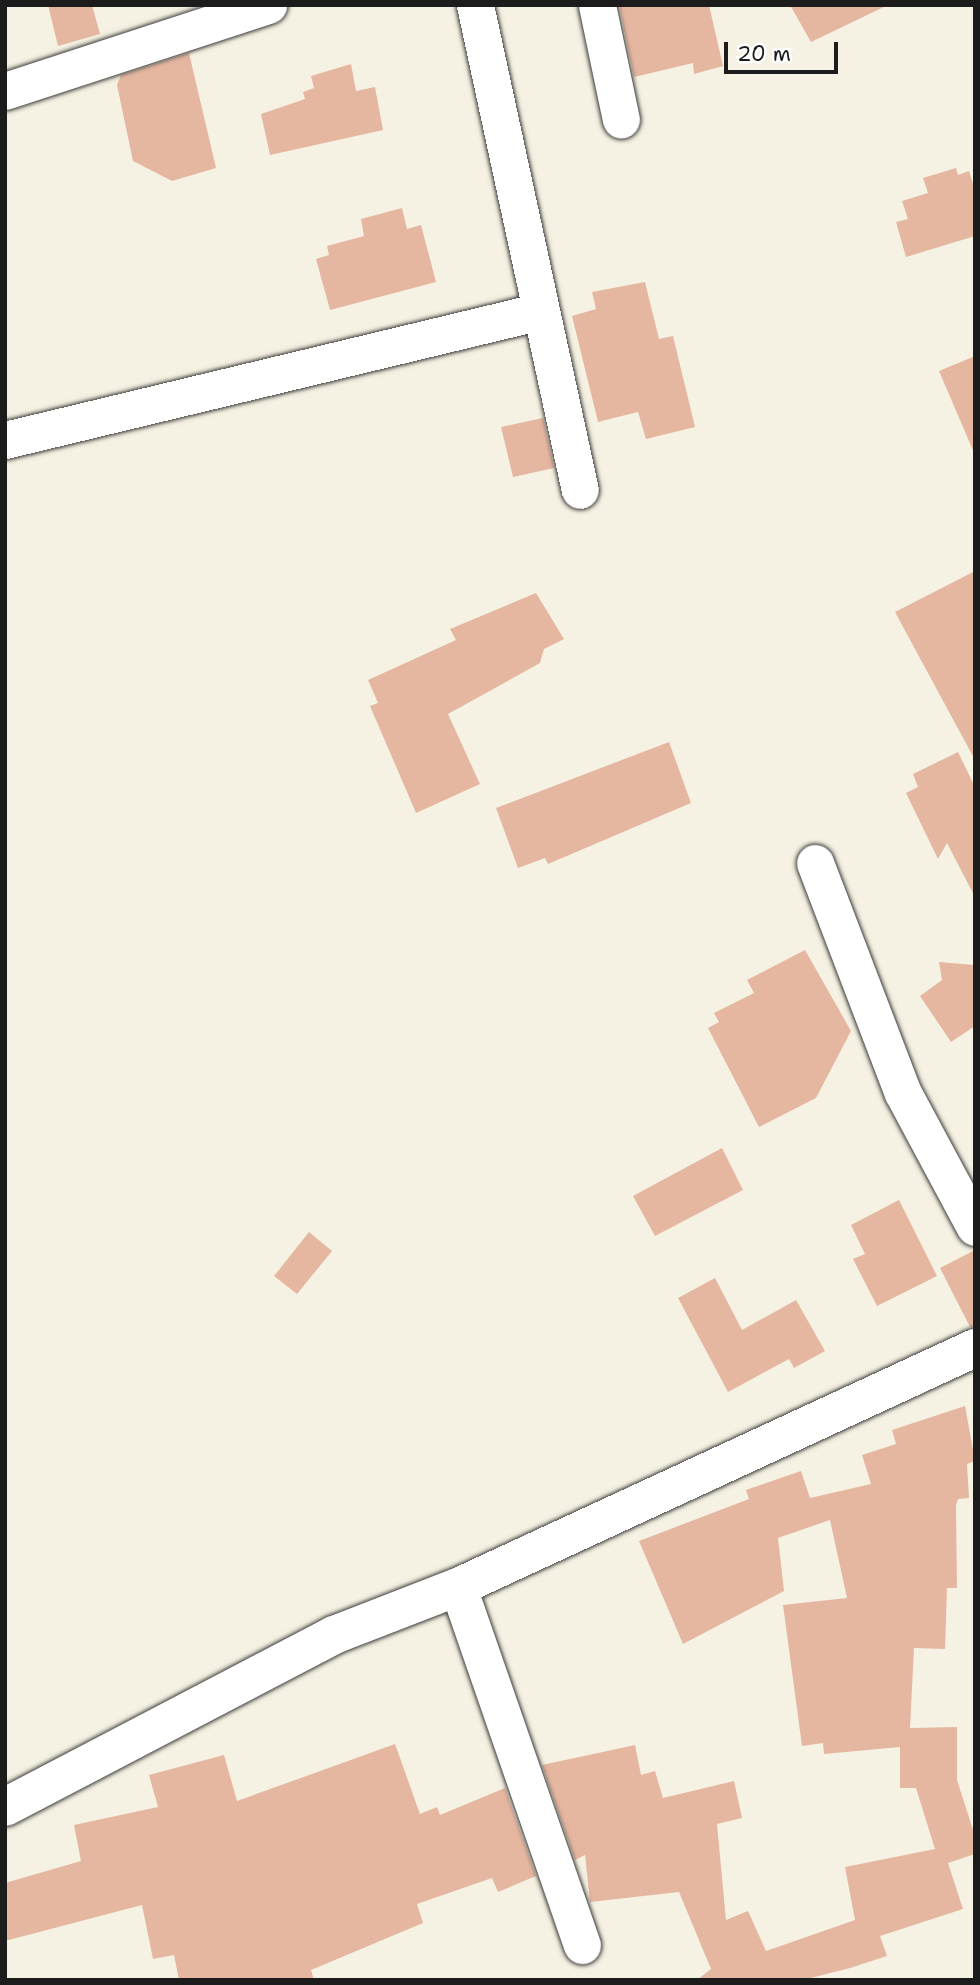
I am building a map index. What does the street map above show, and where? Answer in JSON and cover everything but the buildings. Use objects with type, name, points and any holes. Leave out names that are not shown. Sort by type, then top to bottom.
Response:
[{"type":"street","points":[[5,92],[268,5]]},
{"type":"street","points":[[475,5],[537,312],[580,490]]},
{"type":"street","points":[[597,5],[621,120]]},
{"type":"street","points":[[5,440],[537,312]]},
{"type":"street","points":[[815,863],[903,1093],[975,1227]]},
{"type":"street","points":[[5,1807],[334,1635],[458,1587],[975,1348]]},
{"type":"street","points":[[458,1587],[582,1945]]}]
